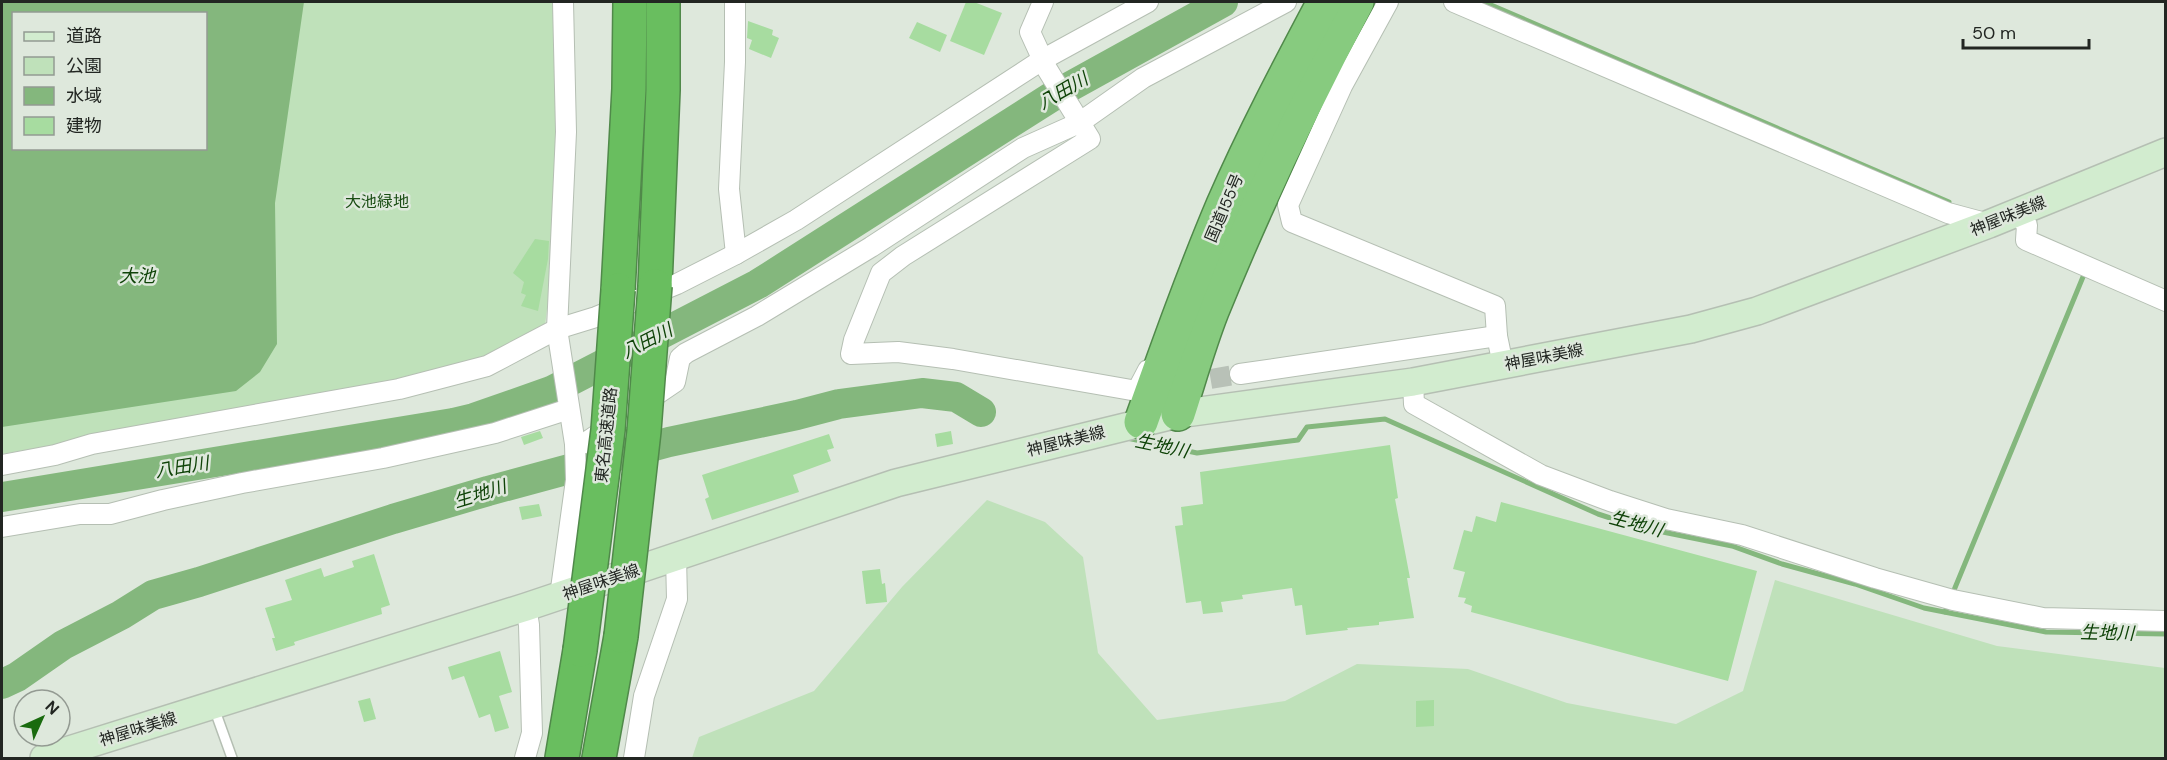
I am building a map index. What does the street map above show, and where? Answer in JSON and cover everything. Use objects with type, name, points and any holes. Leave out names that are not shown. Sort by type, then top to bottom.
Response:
[{"type":"highway","name":"東名高速道路","points":[[562,759],[580,650],[608,430],[629,89],[630,2]]},
{"type":"highway","points":[[599,759],[621,636],[644,431],[655,286],[663,90],[663,2]]},
{"type":"highway","name":"国道155号","points":[[1141,422],[1183,305],[1224,204],[1284,76],[1324,2]]},
{"type":"highway","name":"国道155号","points":[[1178,414],[1211,313],[1250,219],[1310,91],[1357,2]]},
{"type":"main road","name":"神屋味美線","points":[[44,759],[560,596],[896,483],[1178,414],[1413,382],[1691,329],[1757,311],[1989,224],[2166,152]]},
{"type":"street","points":[[560,596],[576,480],[575,444],[557,329],[566,132],[563,2]]},
{"type":"street","points":[[735,2],[735,62],[729,189],[736,254]]},
{"type":"street","points":[[1043,2],[1030,33],[1045,65],[1090,139],[903,256],[881,273],[854,340],[851,354],[898,352],[953,359],[1137,391],[1145,378],[1192,251],[1275,66],[1312,2]]},
{"type":"street","points":[[2,465],[55,456],[92,444],[399,389],[487,366],[557,329],[596,317],[676,284],[736,254],[796,220],[1148,2]]},
{"type":"street","points":[[575,444],[585,443],[675,382],[680,358],[686,353],[766,310],[871,247],[1023,148],[1077,120],[1143,78],[1286,2]]},
{"type":"street","points":[[1388,2],[1342,86],[1288,205],[1292,222],[1495,306],[1497,336],[1503,365]]},
{"type":"street","points":[[1454,2],[1948,213],[1989,224]]},
{"type":"street","points":[[2016,213],[2027,225],[2026,240],[2166,301]]},
{"type":"street","points":[[1240,374],[1497,336]]},
{"type":"street","points":[[1413,382],[1414,404],[1541,475],[1666,519],[1742,535],[1875,578],[1953,600],[2043,618],[2166,621]]},
{"type":"street","points":[[2,527],[80,513],[110,514],[219,488],[383,458],[495,433],[569,409]]},
{"type":"street","points":[[634,759],[644,696],[677,599],[676,557]]},
{"type":"street","points":[[525,759],[532,733],[529,625],[526,607]]},
{"type":"lane","points":[[213,705],[232,759]]},
{"type":"green space","name":"大池緑地","points":[[2,2],[556,2],[559,130],[555,243],[544,334],[485,361],[296,403],[2,454]]},
{"type":"green space","points":[[987,500],[1045,522],[1083,557],[1098,653],[1157,720],[1285,701],[1357,664],[1468,669],[1567,703],[1676,724],[1743,691],[1775,580],[1997,646],[2165,668],[2165,758],[692,758],[699,737],[814,691],[902,587]]},
{"type":"water","name":"大池","points":[[2,2],[304,2],[275,203],[277,344],[260,372],[236,391],[2,427]]},
{"type":"building","points":[[966,2],[974,2],[1002,13],[984,55],[950,41]]},
{"type":"building","points":[[748,21],[773,30],[772,35],[779,38],[771,58],[749,49],[752,40],[747,38]]},
{"type":"building","points":[[917,22],[947,35],[940,52],[909,38]]},
{"type":"building","points":[[535,239],[549,241],[548,259],[538,311],[521,306],[526,295],[521,293],[524,282],[513,273]]},
{"type":"building","points":[[540,431],[543,438],[524,445],[521,437]]},
{"type":"building","points":[[951,431],[953,444],[937,447],[935,434]]},
{"type":"building","points":[[829,434],[834,448],[827,450],[831,461],[793,475],[799,492],[712,520],[705,499],[709,497],[702,475]]},
{"type":"building","points":[[1390,445],[1398,498],[1395,499],[1410,578],[1407,578],[1414,618],[1306,635],[1302,605],[1295,606],[1292,588],[1242,595],[1243,599],[1221,602],[1223,612],[1203,614],[1201,601],[1186,603],[1175,526],[1183,525],[1181,507],[1203,504],[1200,472]]},
{"type":"building","points":[[1501,502],[1757,571],[1728,681],[1471,612],[1472,606],[1464,603],[1466,598],[1458,597],[1465,572],[1453,569],[1464,530],[1472,532],[1476,516],[1496,522]]},
{"type":"building","points":[[539,504],[542,516],[522,520],[519,507]]},
{"type":"building","points":[[374,554],[390,605],[381,608],[382,614],[294,642],[295,645],[276,651],[272,638],[275,638],[265,608],[292,600],[285,580],[321,568],[324,577],[354,567],[352,561]]},
{"type":"building","points":[[880,569],[882,584],[885,583],[887,602],[866,604],[862,571]]},
{"type":"building","points":[[500,651],[512,692],[499,696],[509,728],[495,732],[490,714],[479,718],[464,676],[452,680],[448,667]]},
{"type":"building","points":[[370,698],[376,719],[364,722],[358,701]]},
{"type":"building","points":[[1434,700],[1434,726],[1416,727],[1416,701]]},
{"type":"waterway","name":"八田川","points":[[2,497],[453,423],[551,391],[758,284],[1053,96],[1223,2]]},
{"type":"waterway","points":[[1484,2],[1949,202]]},
{"type":"waterway","points":[[1945,612],[2085,272]]},
{"type":"waterway","name":"生地川","points":[[2,684],[17,677],[63,645],[121,615],[153,595],[488,491],[669,442],[839,404],[922,393],[956,397],[981,412]]},
{"type":"waterway","name":"生地川","points":[[1127,438],[1197,453],[1298,440],[1307,427],[1385,419],[1598,514],[1638,527],[1732,546],[1924,608],[2046,632],[2166,634]]},
{"type":"tunnel","points":[[1181,384],[1240,374]]}]
